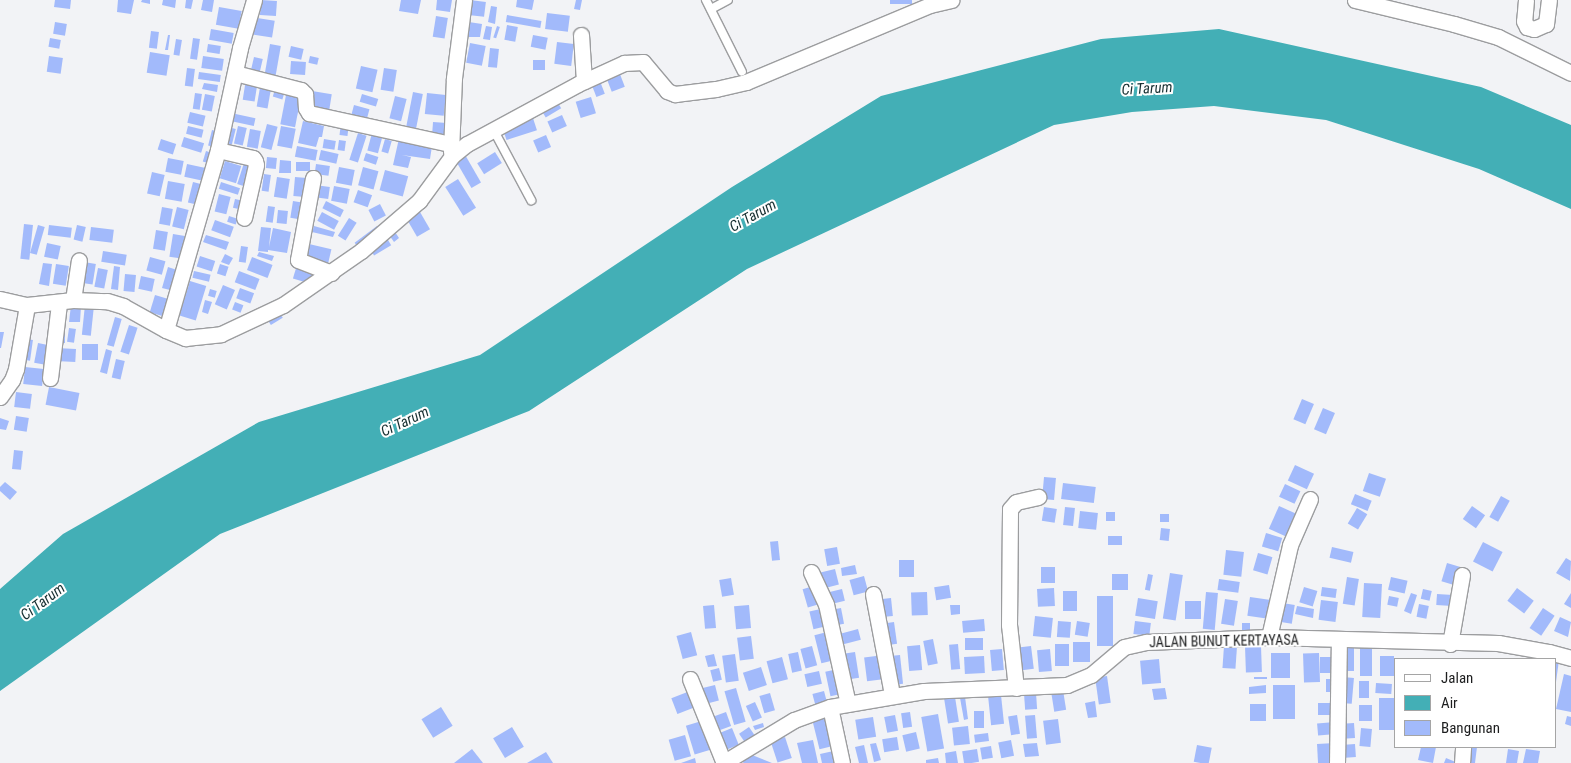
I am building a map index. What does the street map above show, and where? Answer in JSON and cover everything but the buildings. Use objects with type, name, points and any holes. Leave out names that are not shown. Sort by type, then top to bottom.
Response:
[{"type":"street","points":[[166,330],[218,150],[240,48],[254,0]]},
{"type":"street","points":[[0,299],[27,305],[107,301],[123,306],[166,330],[186,338],[222,334],[283,305],[332,272],[419,201],[451,150],[454,78],[464,0]]},
{"type":"street","points":[[235,73],[301,90],[305,94],[306,108],[309,112],[451,150],[467,144],[584,81],[624,63],[636,60],[647,66],[667,91],[675,94],[716,89],[746,82],[930,5],[951,0]]},
{"type":"street","points":[[1355,0],[1454,24],[1498,37],[1571,73]]},
{"type":"street","points":[[1526,0],[1524,21],[1527,27],[1534,29],[1546,24],[1549,0]]},
{"type":"street","points":[[581,35],[584,81]]},
{"type":"street","points":[[218,150],[253,158],[255,161],[256,165],[244,218]]},
{"type":"street","points":[[313,178],[298,260],[332,272]]},
{"type":"street","points":[[50,378],[66,302],[79,260]]},
{"type":"street","points":[[0,397],[12,380],[16,369],[27,305]]},
{"type":"street","points":[[1016,688],[1009,625],[1010,509],[1016,502],[1038,497]]},
{"type":"street","points":[[1269,637],[1290,545],[1310,499]]},
{"type":"street","points":[[811,572],[826,604],[848,704]]},
{"type":"street","points":[[1450,644],[1462,575]]},
{"type":"street","points":[[873,594],[892,695]]},
{"type":"street","name":"JALAN BUNUT KERTAYASA","points":[[724,763],[794,720],[830,706],[892,695],[955,689],[1067,685],[1082,680],[1124,647],[1136,643],[1269,637],[1450,644],[1473,652],[1498,643],[1571,658]]},
{"type":"street","points":[[1337,763],[1339,640]]},
{"type":"street","points":[[690,680],[724,763]]},
{"type":"street","points":[[830,706],[842,763]]},
{"type":"street","points":[[1462,763],[1463,748]]},
{"type":"lane","points":[[706,0],[742,72]]},
{"type":"lane","points":[[711,9],[728,0]]},
{"type":"lane","points":[[493,129],[531,200]]},
{"type":"water","name":"Ci Tarum","points":[[1219,29],[1481,87],[1571,125],[1571,209],[1479,169],[1326,120],[1214,106],[1132,112],[1054,125],[747,269],[529,411],[220,534],[0,691],[0,589],[63,534],[259,422],[480,355],[732,187],[881,96],[1101,39]]}]
